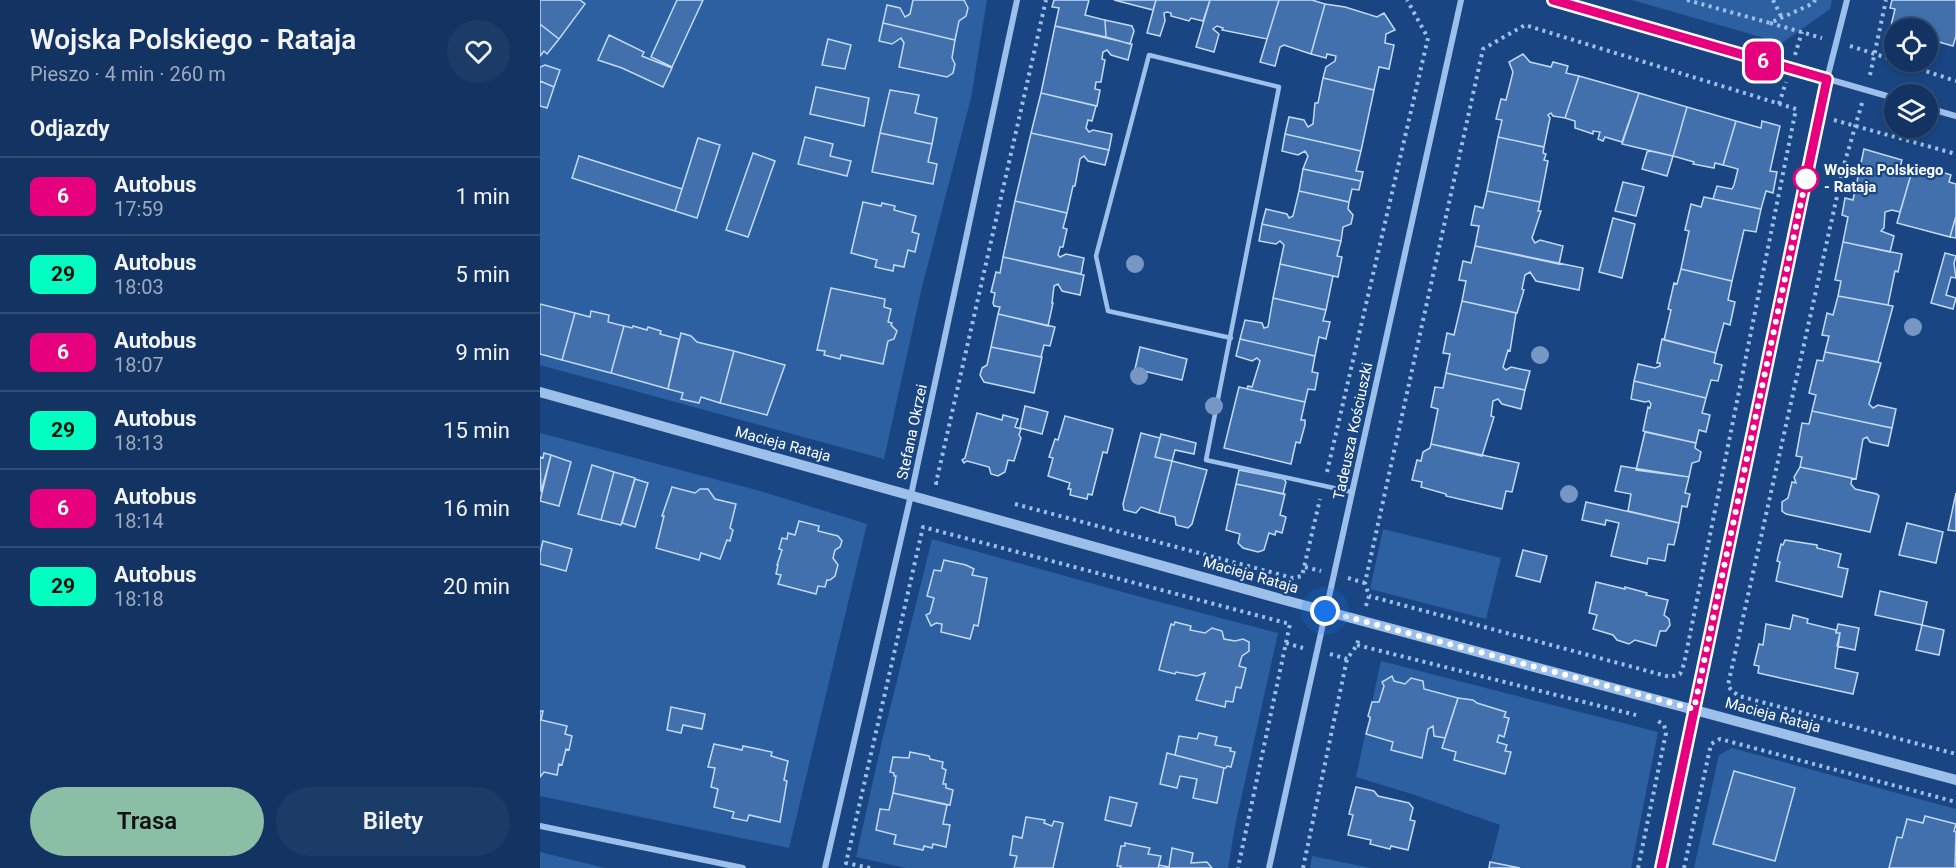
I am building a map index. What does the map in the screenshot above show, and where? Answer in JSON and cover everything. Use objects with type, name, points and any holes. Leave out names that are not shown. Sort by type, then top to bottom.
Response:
[{"type":"street","name":"Stefana Okrzei","points":[[825,868],[911,495],[1017,0]]},
{"type":"street","name":"Tadeusza Kościuszki","points":[[1269,868],[1461,0]]},
{"type":"street","points":[[1553,0],[1884,95]]},
{"type":"street","points":[[1661,868],[1819,116],[1847,0]]},
{"type":"street","points":[[1938,111],[1956,116]]},
{"type":"street","name":"Macieja Rataja","points":[[540,392],[1325,611],[1956,780]]},
{"type":"street","points":[[540,826],[743,868]]},
{"type":"lane","points":[[1231,338],[1108,311],[1096,256],[1149,55],[1279,87],[1231,338],[1206,460],[1352,492]]},
{"type":"path","points":[[942,484],[936,483],[1046,0]]},
{"type":"path","points":[[1010,503],[1293,579],[1302,576],[1428,38],[1407,0]]},
{"type":"path","points":[[1687,0],[1770,24],[1814,3],[1815,0]]},
{"type":"path","points":[[1773,0],[1782,18]]},
{"type":"path","points":[[1876,54],[1886,0]]},
{"type":"path","points":[[1796,109],[1680,674],[1670,677],[1369,596],[1365,583],[1483,49],[1525,25],[1819,116],[1956,154]]},
{"type":"path","points":[[1929,72],[1956,81]]},
{"type":"path","points":[[1856,126],[1844,165],[1728,685],[1739,696],[1956,754]]},
{"type":"path","points":[[870,868],[846,863],[922,527],[1290,624],[1238,868]]},
{"type":"path","points":[[1303,868],[1347,658],[1357,645],[1658,720],[1664,725],[1666,733],[1638,868]]},
{"type":"path","points":[[1684,868],[1711,744],[1720,739],[1956,802]]},
{"type":"shaded area","points":[[540,0],[987,0],[971,98],[921,291],[884,459],[540,365]]},
{"type":"shaded area","points":[[1632,0],[1832,0],[1830,9],[1782,43]]},
{"type":"shaded area","points":[[540,433],[760,491],[867,524],[789,848],[540,796]]},
{"type":"shaded area","points":[[1383,529],[1501,558],[1486,619],[1370,589]]},
{"type":"shaded area","points":[[932,539],[1278,633],[1235,826],[1228,868],[906,868],[856,857]]},
{"type":"shaded area","points":[[1381,661],[1658,732],[1631,868],[1489,868],[1500,825],[1356,777]]},
{"type":"shaded area","points":[[1732,748],[1956,809],[1956,868],[1694,868],[1719,755]]},
{"type":"shaded area","points":[[540,852],[605,868],[540,868]]},
{"type":"shaded area","points":[[1312,856],[1371,868],[1310,868]]},
{"type":"building","points":[[540,0],[580,0],[585,4],[559,39],[540,24]]},
{"type":"building","points":[[677,0],[703,0],[672,67],[651,57]]},
{"type":"building","points":[[913,0],[964,0],[968,8],[966,16],[959,21],[955,40],[883,23],[887,5],[900,8],[905,17],[910,14]]},
{"type":"building","points":[[1054,0],[1089,0],[1085,15],[1105,20],[1106,37],[1055,26],[1059,8],[1052,7]]},
{"type":"building","points":[[1114,0],[1156,0],[1153,10]]},
{"type":"building","points":[[1156,0],[1210,0],[1203,21],[1191,18],[1189,21],[1171,16],[1171,13],[1164,13],[1165,21],[1160,36],[1147,33]]},
{"type":"building","points":[[1210,0],[1279,0],[1267,39],[1222,30],[1223,28],[1217,26],[1213,29],[1219,34],[1214,52],[1196,47]]},
{"type":"building","points":[[1279,0],[1312,0],[1325,4],[1311,54],[1284,45],[1280,47],[1275,66],[1260,62]]},
{"type":"building","points":[[1892,0],[1956,0],[1956,36],[1953,46],[1938,42],[1938,18],[1893,18],[1895,9],[1890,8]]},
{"type":"building","points":[[1325,4],[1345,7],[1377,17],[1384,13],[1395,30],[1386,34],[1385,43],[1394,45],[1389,69],[1379,67],[1374,90],[1323,78],[1326,67],[1335,61],[1336,56],[1327,54],[1326,58],[1311,54]]},
{"type":"building","points":[[1105,20],[1132,26],[1134,31],[1130,44],[1106,37]]},
{"type":"building","points":[[883,23],[955,40],[952,58],[955,64],[953,73],[947,77],[899,67],[904,43],[901,38],[892,44],[879,41]]},
{"type":"building","points":[[540,24],[559,39],[547,54],[544,51],[540,56]]},
{"type":"building","points":[[1055,26],[1132,44],[1128,60],[1111,55],[1107,50],[1103,52],[1102,59],[1105,60],[1101,82],[1096,82],[1095,89],[1100,90],[1097,106],[1041,93]]},
{"type":"building","points":[[609,35],[644,52],[642,56],[672,68],[663,87],[622,68],[598,60]]},
{"type":"building","points":[[828,39],[851,45],[845,69],[822,65]]},
{"type":"building","points":[[1523,54],[1530,62],[1551,67],[1553,62],[1568,66],[1566,73],[1579,76],[1565,118],[1553,116],[1551,113],[1548,115],[1550,118],[1544,147],[1498,137],[1502,120],[1496,119],[1501,99],[1506,100],[1513,72],[1509,62]]},
{"type":"building","points":[[545,65],[560,70],[554,87],[540,81],[540,67]]},
{"type":"building","points":[[1579,76],[1639,93],[1622,142],[1605,137],[1603,141],[1598,139],[1600,132],[1593,131],[1593,134],[1575,128],[1575,121],[1565,118]]},
{"type":"building","points":[[1323,78],[1374,90],[1361,151],[1285,134],[1289,117],[1304,120],[1308,127],[1313,124],[1315,103],[1318,103]]},
{"type":"building","points":[[540,81],[554,87],[547,108],[540,106]]},
{"type":"building","points":[[816,87],[869,98],[864,126],[810,114]]},
{"type":"building","points":[[890,90],[919,95],[915,113],[937,118],[932,144],[880,133]]},
{"type":"building","points":[[1041,93],[1096,106],[1092,121],[1088,120],[1086,128],[1089,132],[1093,130],[1112,134],[1109,150],[1031,133]]},
{"type":"building","points":[[1639,93],[1687,107],[1673,156],[1622,144]]},
{"type":"building","points":[[1687,107],[1736,121],[1723,165],[1715,163],[1714,168],[1693,164],[1694,162],[1673,156]]},
{"type":"building","points":[[1736,121],[1761,128],[1762,121],[1780,126],[1770,171],[1777,172],[1773,193],[1766,191],[1761,209],[1713,199],[1717,186],[1732,189],[1734,185],[1738,169],[1723,165]]},
{"type":"building","points":[[880,133],[932,144],[928,162],[937,164],[933,184],[872,172]]},
{"type":"building","points":[[1031,133],[1109,150],[1105,165],[1088,161],[1084,156],[1080,159],[1067,213],[1015,201]]},
{"type":"building","points":[[1285,134],[1361,151],[1356,171],[1363,172],[1361,181],[1303,169],[1308,156],[1305,151],[1298,155],[1282,151]]},
{"type":"building","points":[[805,137],[833,144],[830,156],[851,161],[847,176],[798,164]]},
{"type":"building","points":[[1498,137],[1544,147],[1543,153],[1546,154],[1544,160],[1548,161],[1540,202],[1487,191]]},
{"type":"building","points":[[698,138],[720,145],[697,218],[675,211]]},
{"type":"building","points":[[1864,149],[1902,160],[1900,167],[1912,171],[1900,212],[1892,210],[1885,212],[1884,228],[1881,231],[1894,236],[1890,252],[1843,242],[1848,217],[1842,215],[1845,198],[1853,200]]},
{"type":"building","points":[[1647,152],[1673,156],[1667,176],[1642,169]]},
{"type":"building","points":[[753,153],[775,161],[748,237],[726,230]]},
{"type":"building","points":[[579,156],[682,189],[675,211],[572,178]]},
{"type":"building","points":[[1303,169],[1361,181],[1359,190],[1352,189],[1349,202],[1299,191]]},
{"type":"building","points":[[1932,169],[1951,175],[1949,182],[1956,184],[1956,216],[1950,237],[1897,223],[1912,171],[1930,176]]},
{"type":"building","points":[[1623,182],[1644,187],[1636,216],[1615,211]]},
{"type":"building","points":[[1299,191],[1349,202],[1348,209],[1353,215],[1351,224],[1343,227],[1341,241],[1262,224],[1266,209],[1287,214],[1289,218],[1293,216]]},
{"type":"building","points":[[1487,191],[1540,202],[1538,211],[1541,211],[1532,238],[1535,243],[1540,240],[1563,246],[1559,264],[1475,246],[1479,226],[1471,225],[1475,206],[1483,208]]},
{"type":"building","points":[[1704,197],[1761,209],[1756,232],[1744,230],[1732,281],[1681,269],[1689,231],[1685,230],[1691,204],[1701,207]]},
{"type":"building","points":[[1015,201],[1067,213],[1063,228],[1067,229],[1063,247],[1060,247],[1058,255],[1060,257],[1066,254],[1084,258],[1081,274],[1003,257]]},
{"type":"building","points":[[863,202],[895,206],[894,210],[916,216],[912,232],[919,234],[915,252],[908,250],[904,267],[894,265],[893,271],[875,267],[877,260],[851,253]]},
{"type":"building","points":[[1956,216],[1956,238],[1950,237]]},
{"type":"building","points":[[1613,218],[1635,224],[1622,278],[1599,272]]},
{"type":"building","points":[[1262,224],[1341,241],[1337,256],[1342,257],[1338,277],[1280,264],[1284,245],[1280,241],[1276,244],[1259,241]]},
{"type":"building","points":[[1843,242],[1902,254],[1898,272],[1895,271],[1888,305],[1838,296],[1841,281],[1835,280]]},
{"type":"building","points":[[1475,246],[1583,268],[1579,290],[1536,281],[1530,272],[1525,275],[1522,289],[1524,290],[1517,313],[1462,301],[1466,281],[1459,280],[1463,261],[1471,263]]},
{"type":"building","points":[[1945,253],[1956,256],[1954,263],[1956,278],[1951,277],[1946,295],[1956,298],[1953,309],[1931,303]]},
{"type":"building","points":[[1003,257],[1084,275],[1080,295],[1062,291],[1058,284],[1054,286],[1048,326],[998,314],[1000,307],[994,306],[995,293],[991,292],[996,272],[1000,273]]},
{"type":"building","points":[[1280,264],[1333,276],[1326,310],[1273,298]]},
{"type":"building","points":[[1681,269],[1732,281],[1728,300],[1735,302],[1730,325],[1724,323],[1716,353],[1664,340],[1674,283],[1677,284]]},
{"type":"building","points":[[831,288],[885,299],[884,307],[891,309],[888,322],[892,323],[891,325],[897,331],[894,339],[888,341],[883,364],[841,355],[840,359],[824,355],[825,351],[817,350]]},
{"type":"building","points":[[1838,296],[1893,306],[1878,362],[1825,352],[1829,336],[1822,335],[1827,313],[1833,315]]},
{"type":"building","points":[[1273,298],[1326,310],[1323,321],[1330,322],[1326,339],[1319,337],[1315,356],[1240,339],[1245,320],[1262,323],[1264,328],[1268,327]]},
{"type":"building","points":[[1462,301],[1516,313],[1510,351],[1508,350],[1503,367],[1506,370],[1511,367],[1530,371],[1525,390],[1446,373],[1450,354],[1443,353],[1447,333],[1454,335]]},
{"type":"building","points":[[540,304],[575,313],[562,360],[540,354]]},
{"type":"building","points":[[591,311],[609,315],[608,322],[624,326],[611,373],[562,360],[575,313],[590,317]]},
{"type":"building","points":[[998,314],[1055,327],[1050,346],[1044,345],[1041,357],[991,347]]},
{"type":"building","points":[[624,326],[647,330],[648,327],[661,331],[660,334],[679,339],[668,389],[611,373]]},
{"type":"building","points":[[681,333],[691,336],[697,342],[734,351],[720,403],[701,397],[699,403],[681,399],[683,393],[668,389]]},
{"type":"building","points":[[1240,339],[1315,356],[1312,372],[1318,373],[1315,390],[1308,389],[1305,402],[1247,389],[1248,386],[1252,387],[1260,361],[1257,358],[1252,361],[1236,356]]},
{"type":"building","points":[[1662,339],[1716,353],[1714,363],[1722,365],[1718,381],[1711,380],[1706,398],[1634,381],[1638,364],[1655,368],[1660,366],[1660,363],[1657,363]]},
{"type":"building","points":[[991,347],[1042,357],[1034,393],[984,382],[980,375],[982,368],[987,365]]},
{"type":"building","points":[[1140,347],[1187,359],[1182,380],[1135,369]]},
{"type":"building","points":[[734,351],[785,365],[767,415],[720,403]]},
{"type":"building","points":[[1825,352],[1881,363],[1869,404],[1873,408],[1878,405],[1896,409],[1892,428],[1812,411],[1816,395],[1809,393],[1817,360],[1823,361]]},
{"type":"building","points":[[1446,373],[1525,390],[1521,409],[1502,404],[1498,399],[1493,401],[1491,416],[1494,417],[1482,456],[1431,444],[1438,409],[1431,407],[1435,387],[1443,388]]},
{"type":"building","points":[[1634,381],[1706,398],[1702,413],[1710,415],[1706,432],[1699,430],[1696,443],[1643,431],[1648,407],[1650,408],[1651,404],[1649,401],[1631,399]]},
{"type":"building","points":[[1239,387],[1305,402],[1301,420],[1305,420],[1305,425],[1300,443],[1296,442],[1291,464],[1224,448]]},
{"type":"building","points":[[1025,406],[1048,412],[1042,434],[1020,428]]},
{"type":"building","points":[[1812,411],[1892,428],[1888,446],[1870,442],[1867,437],[1863,439],[1856,479],[1800,467],[1802,457],[1796,456],[1802,423],[1809,424]]},
{"type":"building","points":[[977,413],[1002,420],[1003,415],[1018,419],[1015,427],[1021,429],[1019,435],[1021,438],[1014,461],[1008,460],[1005,472],[998,476],[991,474],[989,467],[967,461],[964,463],[962,460],[965,458]]},
{"type":"building","points":[[1065,416],[1113,429],[1107,453],[1103,452],[1092,495],[1088,494],[1087,499],[1070,495],[1071,489],[1068,489],[1070,483],[1048,476],[1053,458],[1049,457],[1055,439],[1058,440]]},
{"type":"building","points":[[1645,432],[1696,443],[1695,448],[1701,452],[1699,461],[1692,463],[1689,477],[1636,470]]},
{"type":"building","points":[[1141,433],[1160,438],[1155,457],[1172,461],[1159,513],[1141,507],[1136,513],[1124,510],[1123,504]]},
{"type":"building","points":[[1161,434],[1196,443],[1194,454],[1175,450],[1172,461],[1155,457]]},
{"type":"building","points":[[1431,444],[1519,463],[1512,492],[1506,491],[1502,509],[1446,496],[1446,494],[1421,487],[1422,482],[1412,480],[1417,460],[1421,461],[1423,452],[1430,448]]},
{"type":"building","points":[[544,453],[551,455],[541,492],[540,457],[543,458]]},
{"type":"building","points":[[551,455],[571,462],[559,506],[540,501]]},
{"type":"building","points":[[1172,461],[1207,470],[1192,524],[1188,528],[1176,525],[1175,517],[1159,513]]},
{"type":"building","points":[[592,465],[614,472],[601,520],[578,514]]},
{"type":"building","points":[[1621,466],[1689,477],[1685,493],[1690,494],[1687,507],[1682,506],[1679,523],[1628,511],[1631,494],[1615,491]]},
{"type":"building","points":[[1800,467],[1852,478],[1851,484],[1855,489],[1877,494],[1879,496],[1870,532],[1786,514],[1782,511],[1782,502],[1788,498],[1792,482],[1796,483],[1794,477]]},
{"type":"building","points":[[1239,470],[1284,479],[1286,482],[1283,494],[1236,484]]},
{"type":"building","points":[[614,472],[635,478],[621,525],[601,520]]},
{"type":"building","points":[[635,479],[648,483],[635,527],[622,523]]},
{"type":"building","points":[[1236,484],[1285,494],[1280,515],[1286,517],[1282,533],[1276,531],[1275,535],[1269,533],[1264,550],[1258,552],[1243,548],[1238,543],[1240,534],[1226,530]]},
{"type":"building","points":[[672,487],[695,493],[700,489],[708,489],[715,499],[736,504],[730,528],[733,530],[730,541],[727,540],[720,559],[701,553],[699,560],[656,548],[664,516],[662,516]]},
{"type":"building","points":[[1956,493],[1956,531],[1948,530]]},
{"type":"building","points":[[1586,502],[1679,523],[1674,545],[1668,544],[1665,561],[1648,558],[1647,564],[1611,556],[1619,523],[1606,520],[1605,525],[1582,520]]},
{"type":"building","points":[[799,521],[819,526],[818,531],[838,536],[842,541],[840,547],[835,550],[833,558],[838,565],[835,576],[827,580],[825,587],[818,586],[816,594],[778,584],[781,575],[776,574],[782,550],[779,549],[782,538],[787,539],[788,533],[795,535]]},
{"type":"building","points":[[1907,523],[1943,532],[1936,563],[1899,555]]},
{"type":"building","points":[[1785,540],[1817,545],[1817,548],[1841,554],[1838,567],[1848,569],[1842,597],[1776,581],[1780,562],[1777,561],[1781,544],[1783,545]]},
{"type":"building","points":[[543,541],[572,549],[566,571],[540,564]]},
{"type":"building","points":[[1523,550],[1547,556],[1540,582],[1516,576]]},
{"type":"building","points":[[944,560],[966,565],[974,569],[972,575],[987,578],[978,626],[974,625],[970,639],[941,632],[942,624],[936,623],[931,626],[926,615],[930,613],[934,598],[927,596],[934,570],[941,571]]},
{"type":"building","points":[[1596,582],[1625,589],[1625,587],[1668,600],[1664,615],[1669,619],[1670,625],[1666,631],[1660,631],[1656,646],[1635,640],[1629,644],[1617,640],[1613,635],[1593,629],[1597,615],[1589,613]]},
{"type":"building","points":[[1880,591],[1927,602],[1922,625],[1875,615]]},
{"type":"building","points":[[1793,615],[1808,619],[1807,623],[1840,633],[1835,668],[1858,673],[1853,694],[1758,673],[1759,666],[1754,665],[1759,644],[1763,645],[1766,624],[1790,629]]},
{"type":"building","points":[[1175,622],[1191,626],[1190,630],[1205,633],[1212,628],[1222,631],[1224,639],[1235,641],[1243,639],[1249,642],[1249,651],[1242,656],[1239,666],[1246,668],[1241,688],[1236,687],[1233,702],[1226,701],[1225,707],[1196,700],[1205,673],[1197,676],[1159,670],[1171,624],[1174,625]]},
{"type":"building","points":[[1838,624],[1859,628],[1855,650],[1837,646],[1840,633],[1836,633]]},
{"type":"building","points":[[1922,625],[1944,630],[1939,655],[1916,650]]},
{"type":"building","points":[[1392,676],[1394,681],[1405,684],[1411,678],[1423,681],[1424,689],[1458,698],[1445,738],[1434,736],[1433,726],[1428,729],[1422,758],[1391,750],[1393,742],[1366,734],[1372,702],[1379,702],[1384,686],[1382,682]]},
{"type":"building","points":[[1458,698],[1473,700],[1506,712],[1504,717],[1509,718],[1504,737],[1499,735],[1497,742],[1507,745],[1505,751],[1511,752],[1505,774],[1454,760],[1456,752],[1442,748]]},
{"type":"building","points":[[671,707],[705,714],[702,729],[683,725],[681,733],[667,730]]},
{"type":"building","points":[[540,711],[543,711],[541,720],[567,726],[565,734],[572,736],[569,750],[566,749],[557,775],[544,772],[540,777]]},
{"type":"building","points":[[1199,733],[1217,737],[1215,745],[1231,748],[1230,751],[1235,752],[1231,767],[1224,768],[1175,755],[1179,736],[1197,739]]},
{"type":"building","points":[[714,744],[742,750],[743,746],[772,752],[771,756],[788,761],[780,822],[749,815],[747,821],[732,818],[734,812],[714,807],[718,789],[711,787],[715,768],[708,767]]},
{"type":"building","points":[[910,752],[943,762],[942,768],[946,770],[943,784],[946,784],[946,788],[953,790],[950,805],[893,793],[896,776],[890,772],[893,757],[909,758]]},
{"type":"building","points":[[1167,753],[1224,768],[1217,803],[1193,798],[1197,779],[1180,776],[1177,788],[1160,784]]},
{"type":"building","points":[[1734,771],[1795,788],[1775,861],[1713,844]]},
{"type":"building","points":[[1356,787],[1374,791],[1378,796],[1409,803],[1413,808],[1410,820],[1415,821],[1408,850],[1391,846],[1390,849],[1370,844],[1371,840],[1348,835],[1353,815],[1349,814]]},
{"type":"building","points":[[893,793],[947,805],[943,824],[950,825],[946,847],[933,844],[932,848],[924,846],[923,850],[894,844],[896,835],[876,830],[880,809],[889,810]]},
{"type":"building","points":[[1110,797],[1137,803],[1131,826],[1105,820]]},
{"type":"building","points":[[1925,816],[1956,824],[1954,831],[1956,832],[1955,868],[1889,868],[1897,837],[1902,838],[1907,819],[1923,823]]},
{"type":"building","points":[[1026,817],[1045,820],[1044,823],[1052,826],[1054,821],[1063,823],[1053,868],[1014,868],[1017,856],[1010,855],[1013,836],[1022,838]]},
{"type":"building","points":[[1125,843],[1150,848],[1148,854],[1161,856],[1158,868],[1120,868],[1121,866],[1117,866],[1121,846],[1125,846]]},
{"type":"building","points":[[1172,848],[1193,853],[1191,863],[1207,862],[1212,868],[1158,868],[1159,865],[1169,867]]},
{"type":"building","points":[[1490,862],[1520,868],[1489,868]]},
{"type":"bus line","name":"6","points":[[1553,0],[1827,79],[1661,868]]},
{"type":"place","name":"Wojska Polskiego - Rataja","points":[[1806,179]]},
{"type":"route","points":[[1325,611],[1694,709],[1807,174],[1806,179]]}]
